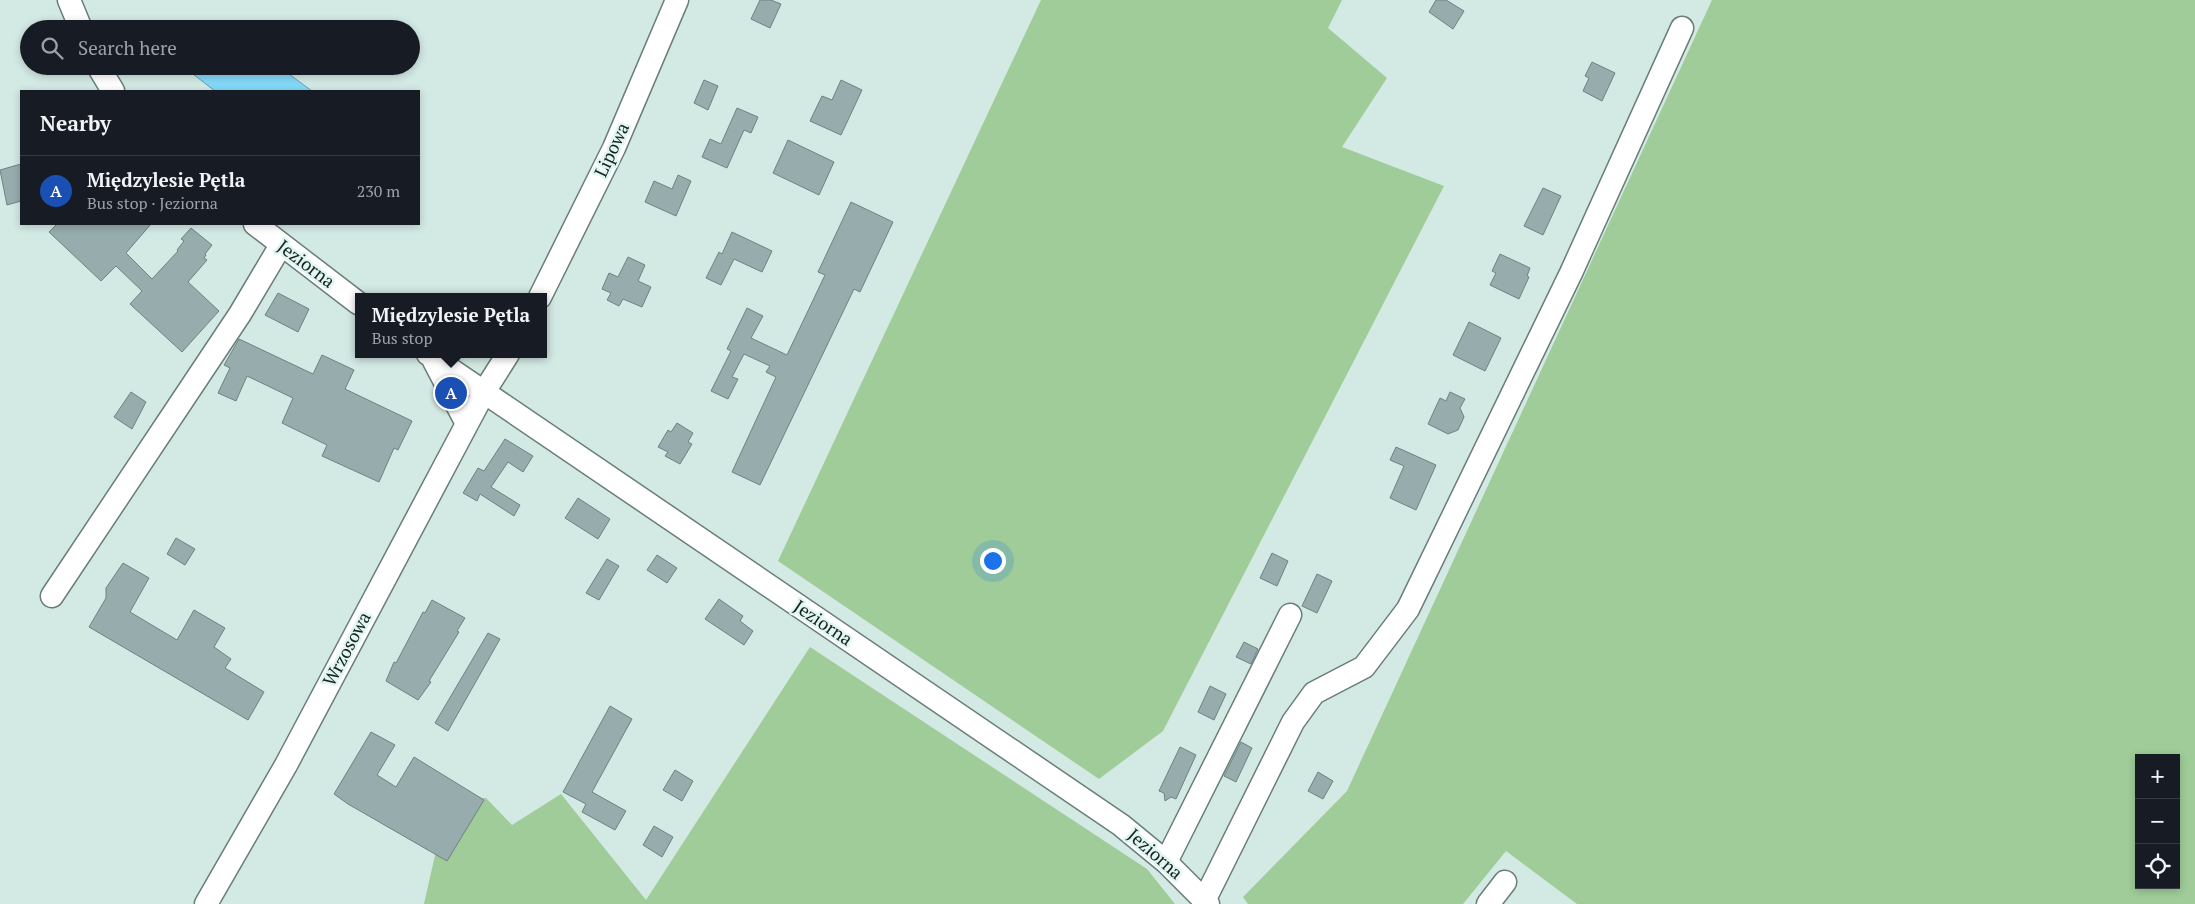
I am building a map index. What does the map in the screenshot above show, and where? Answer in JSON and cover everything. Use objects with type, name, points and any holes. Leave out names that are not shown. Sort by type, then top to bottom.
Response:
[{"type":"street","points":[[69,0],[77,20]]},
{"type":"street","name":"Lipowa","points":[[542,293],[614,148],[677,0]]},
{"type":"street","points":[[1206,902],[1293,722],[1314,693],[1364,667],[1408,609],[1571,273],[1682,28]]},
{"type":"street","points":[[103,75],[112,90]]},
{"type":"street","name":"Jeziorna","points":[[256,225],[281,246],[355,301]]},
{"type":"street","points":[[52,596],[240,314],[281,246]]},
{"type":"street","points":[[431,358],[467,424]]},
{"type":"street","name":"Jeziorna","points":[[433,358],[1121,825],[1166,862],[1206,902]]},
{"type":"street","points":[[484,392],[505,358]]},
{"type":"street","name":"Wrzosowa","points":[[206,904],[286,765],[484,392]]},
{"type":"street","points":[[1166,862],[1290,615]]},
{"type":"street","points":[[1488,904],[1505,882]]},
{"type":"green space","points":[[1041,0],[1342,0],[1328,28],[1387,78],[1342,147],[1444,186],[1163,731],[1099,779],[778,561]]},
{"type":"green space","points":[[1712,0],[2195,0],[2195,904],[1577,904],[1506,851],[1463,904],[1248,904],[1243,897],[1347,791]]},
{"type":"green space","points":[[810,647],[1147,869],[1175,904],[424,904],[447,802],[486,798],[512,825],[561,794],[646,900]]},
{"type":"water","points":[[194,75],[290,75],[311,90],[214,90]]},
{"type":"building","points":[[760,0],[771,0],[781,4],[770,28],[751,19]]},
{"type":"building","points":[[1436,0],[1446,0],[1464,11],[1453,29],[1429,12]]},
{"type":"building","points":[[1592,62],[1615,73],[1602,101],[1583,91],[1589,78],[1585,76]]},
{"type":"building","points":[[704,80],[718,86],[708,110],[694,103]]},
{"type":"building","points":[[841,80],[862,90],[841,135],[810,121],[822,96],[832,100]]},
{"type":"building","points":[[737,108],[758,117],[751,133],[744,130],[727,168],[702,157],[710,139],[721,144]]},
{"type":"building","points":[[788,140],[834,162],[819,195],[773,173]]},
{"type":"building","points":[[20,164],[20,201],[7,205],[0,170]]},
{"type":"building","points":[[678,175],[691,181],[676,216],[645,202],[654,181],[672,189]]},
{"type":"building","points":[[1543,188],[1561,196],[1543,235],[1524,226]]},
{"type":"building","points":[[851,202],[893,222],[860,292],[854,289],[760,485],[732,472],[776,377],[766,372],[770,366],[744,354],[732,377],[738,379],[728,399],[711,391],[731,351],[727,349],[747,308],[763,316],[751,338],[787,355],[825,275],[818,272]]},
{"type":"building","points":[[56,225],[150,225],[126,253],[152,279],[178,251],[184,241],[181,239],[191,228],[212,245],[205,254],[204,258],[207,260],[188,282],[219,311],[182,352],[130,304],[142,291],[116,266],[101,281],[49,232]]},
{"type":"building","points":[[732,232],[772,251],[762,272],[734,259],[721,285],[706,278],[719,252],[722,254]]},
{"type":"building","points":[[1500,254],[1530,268],[1527,276],[1529,277],[1519,299],[1490,285],[1496,273],[1492,271]]},
{"type":"building","points":[[628,257],[645,265],[638,281],[651,287],[642,307],[623,299],[619,306],[607,300],[611,293],[602,289],[609,273],[618,277]]},
{"type":"building","points":[[278,293],[309,309],[298,332],[265,315]]},
{"type":"building","points":[[1469,322],[1501,338],[1485,371],[1453,355]]},
{"type":"building","points":[[239,339],[313,374],[322,355],[354,370],[345,389],[412,421],[398,450],[394,448],[379,482],[322,456],[327,445],[282,423],[293,398],[247,376],[236,401],[218,393],[230,368],[224,365]]},
{"type":"building","points":[[131,392],[146,402],[132,429],[114,417]]},
{"type":"building","points":[[1450,392],[1465,399],[1460,408],[1464,417],[1458,430],[1448,434],[1428,424],[1440,398],[1446,401]]},
{"type":"building","points":[[677,423],[693,433],[688,442],[692,444],[680,464],[665,456],[668,452],[658,447],[668,430],[671,432]]},
{"type":"building","points":[[505,439],[533,456],[523,472],[508,462],[491,487],[520,505],[514,516],[480,494],[477,501],[463,493],[478,468],[484,471]]},
{"type":"building","points":[[1396,447],[1436,465],[1416,510],[1390,498],[1404,466],[1390,460]]},
{"type":"building","points":[[578,498],[610,519],[598,539],[565,518]]},
{"type":"building","points":[[176,538],[195,549],[185,565],[167,554]]},
{"type":"building","points":[[1272,553],[1288,561],[1277,586],[1260,578]]},
{"type":"building","points":[[657,555],[677,568],[667,583],[647,570]]},
{"type":"building","points":[[607,559],[619,566],[599,600],[586,593]]},
{"type":"building","points":[[123,563],[149,578],[130,612],[177,640],[194,610],[225,628],[214,647],[231,659],[225,668],[264,692],[248,720],[89,627],[106,598],[106,588]]},
{"type":"building","points":[[1317,574],[1332,581],[1317,613],[1302,606]]},
{"type":"building","points":[[719,599],[743,616],[740,621],[753,631],[744,645],[705,619]]},
{"type":"building","points":[[432,600],[465,618],[457,631],[459,632],[429,681],[431,682],[418,700],[386,681],[394,662],[396,663],[423,612],[425,613]]},
{"type":"building","points":[[488,633],[500,639],[448,731],[435,723]]},
{"type":"building","points":[[1244,642],[1258,649],[1251,664],[1236,657]]},
{"type":"building","points":[[1210,686],[1226,694],[1214,720],[1198,712]]},
{"type":"building","points":[[610,706],[632,719],[592,792],[626,811],[615,830],[582,812],[586,804],[563,792]]},
{"type":"building","points":[[371,732],[395,745],[377,775],[396,787],[414,757],[484,800],[447,861],[334,794]]},
{"type":"building","points":[[1241,742],[1252,748],[1236,782],[1224,776]]},
{"type":"building","points":[[1180,747],[1196,755],[1176,799],[1171,797],[1165,801],[1164,793],[1159,791]]},
{"type":"building","points":[[675,770],[693,781],[682,801],[663,790]]},
{"type":"building","points":[[1318,772],[1333,781],[1323,799],[1308,791]]},
{"type":"building","points":[[654,826],[673,837],[662,857],[643,845]]},
{"type":"place","name":"Międzylesie Pętla","points":[[451,393]]}]
